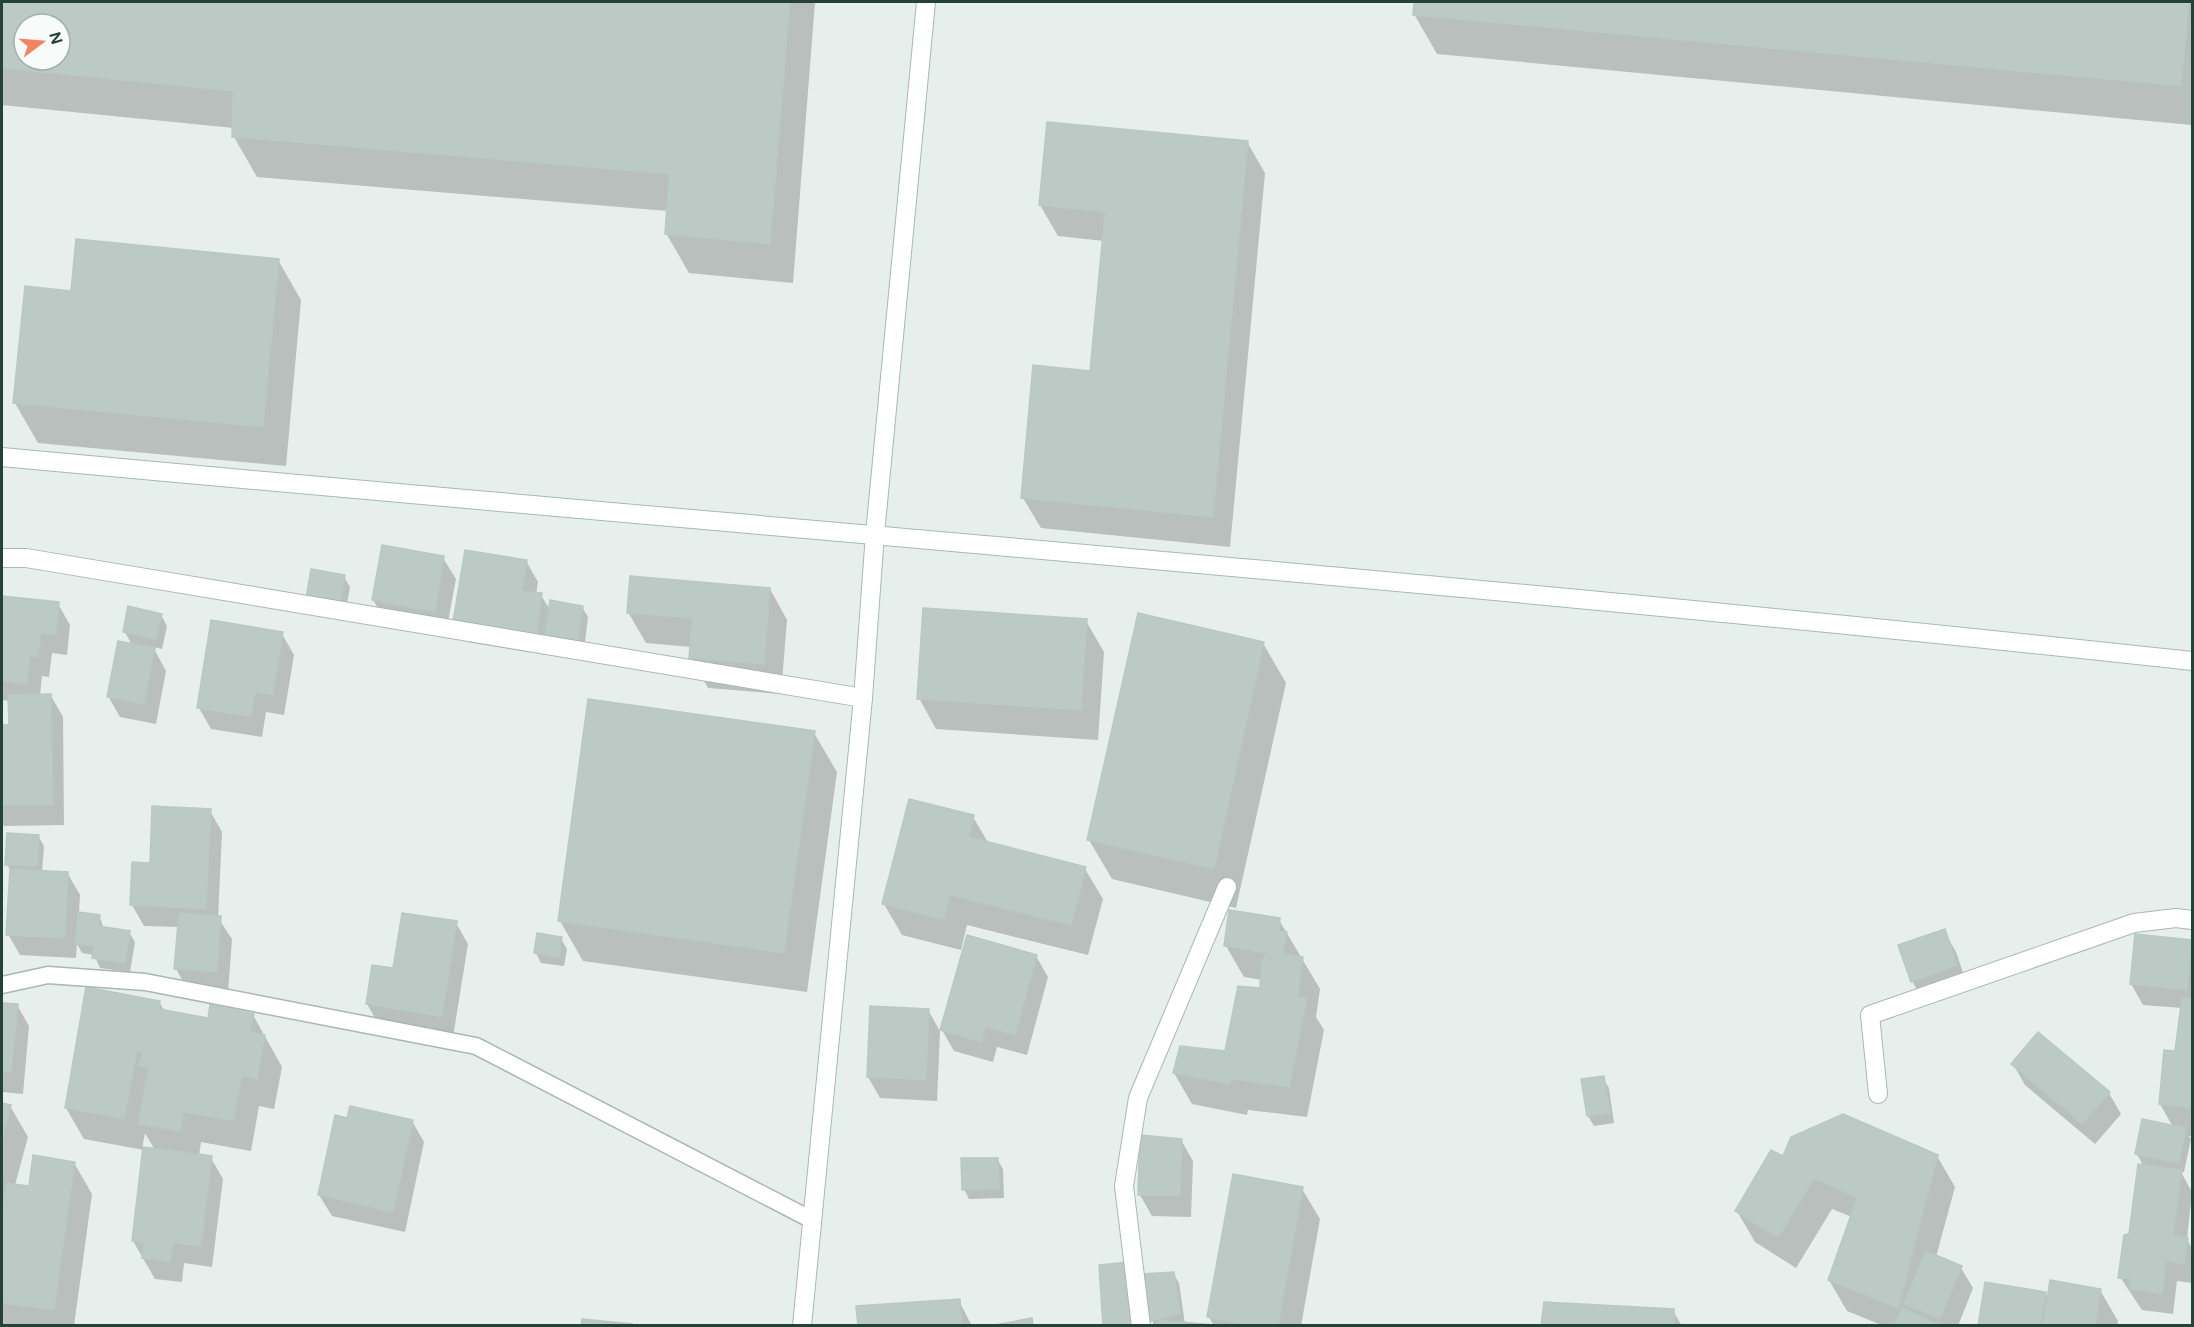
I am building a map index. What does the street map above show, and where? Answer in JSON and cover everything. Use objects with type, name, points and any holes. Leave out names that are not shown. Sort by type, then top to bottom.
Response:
[{"type":"street","points":[[802,1326],[863,698],[875,534],[926,2]]},
{"type":"street","points":[[2,457],[875,534],[1860,625],[2193,661]]},
{"type":"street","points":[[2,558],[26,558],[863,698]]},
{"type":"street","points":[[1141,1326],[1124,1186],[1138,1098],[1227,887]]},
{"type":"street","points":[[1878,1094],[1870,1015],[2134,923],[2176,918],[2193,920]]},
{"type":"lane","points":[[2,985],[48,975],[145,982],[476,1046],[812,1220]]},
{"type":"building","points":[[2,2],[790,2],[770,244],[665,234],[669,174],[232,137],[233,91],[42,72],[72,72],[72,12],[12,12],[12,69],[2,68]]},
{"type":"building","points":[[1414,2],[2189,2],[2181,86],[1413,15]]},
{"type":"building","points":[[1047,122],[1248,141],[1213,517],[1021,498],[1033,365],[1090,371],[1105,212],[1039,205]]},
{"type":"building","points":[[76,239],[279,259],[263,427],[13,403],[25,286],[71,291]]},
{"type":"building","points":[[382,545],[444,556],[435,612],[372,600]]},
{"type":"building","points":[[465,550],[527,560],[522,591],[542,593],[536,635],[453,622]]},
{"type":"building","points":[[311,569],[345,575],[340,605],[306,599]]},
{"type":"building","points":[[630,576],[770,588],[764,664],[689,658],[692,618],[627,613]]},
{"type":"building","points":[[2,596],[59,602],[56,635],[41,633],[38,657],[30,656],[27,684],[2,681]]},
{"type":"building","points":[[550,600],[583,606],[578,640],[545,635]]},
{"type":"building","points":[[128,606],[162,614],[156,639],[123,632]]},
{"type":"building","points":[[923,608],[1087,619],[1081,710],[917,699]]},
{"type":"building","points":[[1138,613],[1264,642],[1214,869],[1087,840]]},
{"type":"building","points":[[211,620],[283,632],[273,695],[255,692],[251,717],[197,708]]},
{"type":"building","points":[[118,641],[155,648],[144,704],[107,697]]},
{"type":"building","points":[[51,694],[53,805],[2,805],[2,725],[9,725],[8,695]]},
{"type":"building","points":[[588,699],[815,731],[784,953],[558,921]]},
{"type":"building","points":[[909,799],[974,815],[969,837],[1086,867],[1071,925],[950,895],[944,920],[882,904]]},
{"type":"building","points":[[152,806],[211,809],[206,909],[130,905],[132,862],[150,863]]},
{"type":"building","points":[[7,833],[39,835],[37,866],[5,865]]},
{"type":"building","points":[[10,869],[68,872],[65,938],[6,935]]},
{"type":"building","points":[[1229,910],[1280,918],[1279,931],[1287,932],[1283,953],[1303,957],[1298,997],[1307,998],[1289,1087],[1231,1079],[1230,1084],[1173,1073],[1180,1046],[1225,1051],[1238,986],[1260,988],[1261,965],[1266,953],[1224,946]]},
{"type":"building","points":[[78,912],[100,915],[98,926],[130,931],[125,963],[92,958],[94,946],[75,943]]},
{"type":"building","points":[[179,913],[221,916],[217,972],[174,969]]},
{"type":"building","points":[[402,913],[457,921],[442,1017],[366,1004],[372,965],[393,968]]},
{"type":"building","points":[[1945,929],[1957,965],[1911,982],[1898,945]]},
{"type":"building","points":[[537,933],[562,937],[559,957],[534,953]]},
{"type":"building","points":[[2135,934],[2192,940],[2187,990],[2130,984]]},
{"type":"building","points":[[967,935],[1037,955],[1015,1035],[986,1027],[981,1042],[940,1030]]},
{"type":"building","points":[[86,987],[160,1001],[159,1009],[208,1018],[210,1005],[254,1014],[250,1032],[265,1035],[257,1079],[242,1076],[233,1121],[184,1112],[180,1131],[138,1124],[149,1067],[139,1066],[142,1052],[137,1051],[124,1119],[65,1108]]},
{"type":"building","points":[[2182,997],[2192,998],[2192,1108],[2159,1104],[2164,1050],[2175,1051]]},
{"type":"building","points":[[2,1003],[18,1004],[11,1073],[2,1072]]},
{"type":"building","points":[[870,1006],[929,1009],[926,1080],[867,1077]]},
{"type":"building","points":[[2038,1032],[2110,1092],[2082,1124],[2011,1064]]},
{"type":"building","points":[[1604,1076],[1610,1113],[1587,1116],[1581,1079]]},
{"type":"building","points":[[2,1103],[11,1105],[2,1141]]},
{"type":"building","points":[[350,1106],[413,1120],[393,1212],[318,1195],[335,1115],[347,1118]]},
{"type":"building","points":[[1843,1114],[1938,1155],[1898,1308],[1828,1280],[1857,1198],[1814,1178],[1778,1238],[1735,1211],[1771,1150],[1783,1156],[1791,1137]]},
{"type":"building","points":[[2142,1119],[2186,1128],[2179,1163],[2135,1154]]},
{"type":"building","points":[[1140,1135],[1182,1139],[1180,1196],[1138,1195]]},
{"type":"building","points":[[143,1147],[212,1156],[201,1246],[173,1243],[170,1262],[142,1258],[144,1243],[132,1241]]},
{"type":"building","points":[[33,1155],[75,1162],[54,1310],[2,1303],[2,1215],[6,1183],[29,1186]]},
{"type":"building","points":[[961,1158],[998,1158],[999,1189],[962,1190]]},
{"type":"building","points":[[2138,1164],[2182,1170],[2173,1236],[2188,1238],[2184,1264],[2166,1261],[2162,1294],[2129,1289],[2130,1279],[2118,1278],[2124,1235],[2129,1234]]},
{"type":"building","points":[[1233,1174],[1303,1187],[1278,1326],[1253,1326],[1207,1317]]},
{"type":"building","points":[[1926,1251],[1962,1266],[1940,1319],[1904,1304]]},
{"type":"building","points":[[1129,1262],[1134,1326],[1103,1326],[1099,1265]]},
{"type":"building","points":[[1174,1272],[1180,1314],[1150,1321],[1143,1274]]},
{"type":"building","points":[[2050,1280],[2101,1289],[2095,1326],[1978,1326],[1985,1282],[2046,1292],[2040,1324],[2043,1325]]},
{"type":"building","points":[[960,1299],[962,1326],[858,1326],[856,1306]]},
{"type":"building","points":[[1544,1302],[1674,1309],[1674,1326],[1541,1326]]},
{"type":"building","points":[[1902,1308],[1942,1326],[1894,1326]]},
{"type":"building","points":[[1032,1318],[1033,1326],[990,1326]]},
{"type":"building","points":[[582,1319],[632,1324],[632,1326],[581,1326]]},
{"type":"building","points":[[1159,1320],[1226,1326],[1159,1326]]}]
